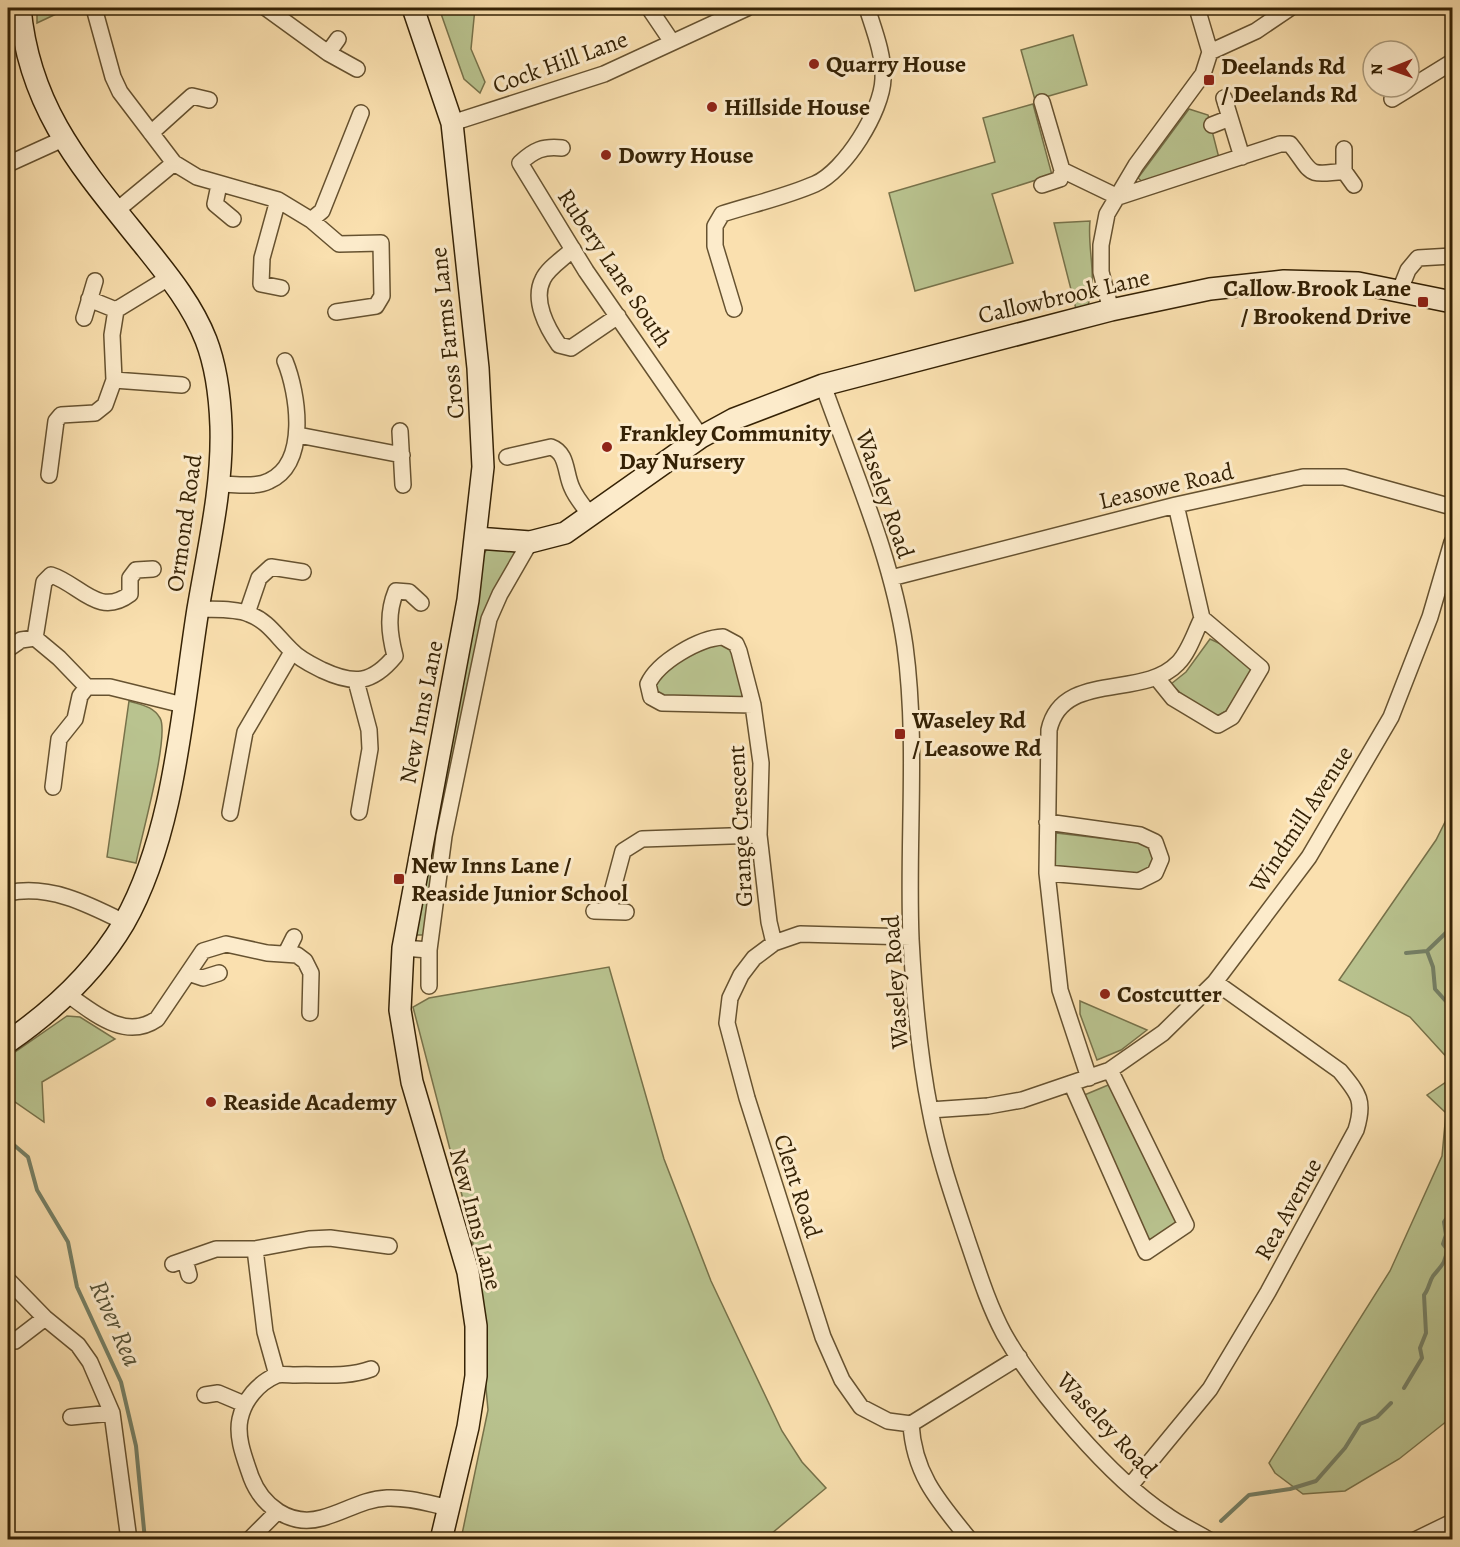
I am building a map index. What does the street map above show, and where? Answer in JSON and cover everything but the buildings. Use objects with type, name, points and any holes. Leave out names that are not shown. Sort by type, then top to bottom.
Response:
[{"type":"street","name":"Ormond Road","points":[[8,1042],[47,1013],[95,965],[124,922],[153,856],[167,804],[218,484],[221,425],[214,369],[206,340],[193,313],[170,278],[63,139],[39,93],[28,63],[20,8]]},
{"type":"street","points":[[94,8],[113,77],[120,92],[174,163],[197,177],[219,185],[278,200],[311,220],[339,244],[381,243],[382,296],[376,306],[336,312]]},
{"type":"street","points":[[266,8],[328,53],[357,69]]},
{"type":"street","name":"Cross Farms Lane","points":[[413,8],[452,123],[481,420],[483,467],[477,538]]},
{"type":"street","points":[[649,8],[672,42]]},
{"type":"street","name":"Cock Hill Lane","points":[[452,123],[604,74],[747,8]]},
{"type":"street","points":[[734,309],[715,246],[715,226],[722,214],[816,184],[839,165],[857,143],[877,103],[883,79],[882,58],[867,8]]},
{"type":"street","points":[[1112,310],[1101,272],[1101,244],[1107,214],[1136,165],[1203,74],[1209,52],[1197,8]]},
{"type":"street","points":[[1209,52],[1256,30],[1290,8]]},
{"type":"street","points":[[328,53],[338,39]]},
{"type":"street","points":[[1421,81],[1452,62]]},
{"type":"street","points":[[151,133],[192,96],[209,100]]},
{"type":"street","points":[[1224,98],[1242,157]]},
{"type":"street","points":[[1042,102],[1062,170],[1060,179],[1042,185]]},
{"type":"street","points":[[311,220],[322,211],[362,113]]},
{"type":"street","points":[[1212,125],[1230,118]]},
{"type":"street","points":[[8,163],[63,139]]},
{"type":"street","points":[[1062,170],[1118,197],[1269,146],[1290,144],[1306,168],[1318,175],[1344,171]]},
{"type":"street","name":"Rubery Lane South","points":[[562,148],[549,146],[534,150],[520,163],[573,249],[701,437]]},
{"type":"street","points":[[1344,149],[1344,171],[1354,185]]},
{"type":"street","points":[[117,211],[174,163]]},
{"type":"street","points":[[219,185],[215,204],[233,219]]},
{"type":"street","points":[[278,200],[262,258],[261,284],[281,288]]},
{"type":"street","points":[[573,249],[542,279],[539,300],[546,327],[559,345],[571,348],[618,316]]},
{"type":"street","points":[[1400,290],[1408,270],[1418,258],[1452,256]]},
{"type":"street","points":[[49,475],[56,421],[61,415],[95,413],[105,405],[114,380],[112,334],[116,310],[170,278]]},
{"type":"street","name":"Callowbrook Lane","points":[[701,437],[734,418],[823,384],[1112,310],[1255,282],[1314,280],[1400,290],[1452,302]]},
{"type":"street","points":[[84,318],[95,281]]},
{"type":"street","points":[[89,299],[116,310]]},
{"type":"street","points":[[218,484],[254,485],[270,481],[285,470],[298,435],[293,381],[285,362]]},
{"type":"street","points":[[114,380],[182,385]]},
{"type":"street","name":"Waseley Road","points":[[823,384],[891,578],[904,644],[910,696],[911,937],[917,1015],[930,1110],[948,1179],[991,1307],[1019,1357],[1068,1421],[1130,1486],[1165,1515],[1209,1539]]},
{"type":"street","points":[[400,431],[403,485]]},
{"type":"street","points":[[298,435],[402,456]]},
{"type":"street","points":[[477,538],[530,542],[565,533],[701,437]]},
{"type":"street","points":[[507,457],[551,447],[558,449],[572,489],[591,516]]},
{"type":"street","name":"Leasowe Road","points":[[891,578],[1176,505],[1303,477],[1344,477],[1452,507]]},
{"type":"street","points":[[1156,677],[1173,698],[1218,725],[1232,717],[1261,668],[1202,618],[1176,505]]},
{"type":"street","name":"New Inns Lane","points":[[441,1539],[468,1427],[476,1376],[476,1326],[468,1272],[412,1082],[400,1010],[403,948],[468,600],[477,538]]},
{"type":"street","name":"New Inns Lane","points":[[429,986],[429,950],[444,837],[489,619],[500,594],[530,542]]},
{"type":"street","name":"Windmill Avenue","points":[[930,1110],[988,1106],[1022,1100],[1072,1085],[1110,1070],[1164,1033],[1215,982],[1309,857],[1391,717],[1430,617],[1452,542]]},
{"type":"street","points":[[248,613],[259,578],[271,567],[303,572]]},
{"type":"street","points":[[35,638],[44,582],[51,575],[66,580],[82,594],[96,601],[120,602],[130,594],[130,578],[136,570],[153,569]]},
{"type":"street","points":[[198,609],[248,613],[267,624],[292,652],[342,680],[356,681],[369,679],[386,667],[395,656],[389,635],[396,591],[410,592],[421,603]]},
{"type":"street","points":[[1089,1078],[1060,990],[1047,873],[1049,730],[1053,714],[1077,695],[1156,677],[1177,664],[1202,618]]},
{"type":"street","name":"Grange Crescent","points":[[753,705],[662,703],[651,697],[648,684],[655,673],[694,643],[723,637],[736,644],[753,705],[761,763],[759,835],[769,922],[774,943]]},
{"type":"street","points":[[8,646],[21,640],[35,638],[59,658],[87,687],[110,687],[183,705]]},
{"type":"street","points":[[230,813],[245,732],[292,652]]},
{"type":"street","points":[[356,681],[369,730],[370,749],[359,812]]},
{"type":"street","points":[[52,787],[59,739],[75,719],[80,696],[87,687]]},
{"type":"street","points":[[1047,822],[1140,835],[1155,842],[1161,859],[1155,873],[1139,880],[1047,873]]},
{"type":"street","points":[[610,911],[612,892],[623,850],[642,839],[759,835]]},
{"type":"street","points":[[8,893],[26,890],[70,897],[124,922]]},
{"type":"street","name":"Clent Road","points":[[911,937],[800,934],[774,943],[754,958],[741,975],[730,998],[727,1023],[747,1098],[823,1337],[842,1380],[861,1407],[888,1421],[911,1424]]},
{"type":"street","points":[[286,952],[294,937]]},
{"type":"street","points":[[67,994],[122,1028],[137,1028],[158,1018],[203,951],[217,945],[297,955],[309,967],[310,1012]]},
{"type":"street","points":[[403,948],[429,950]]},
{"type":"street","points":[[188,973],[203,978],[219,973]]},
{"type":"street","name":"Rea Avenue","points":[[1130,1486],[1210,1389],[1279,1272],[1356,1130],[1362,1111],[1355,1088],[1340,1071],[1215,982]]},
{"type":"street","points":[[1072,1085],[1146,1252],[1186,1225],[1110,1070]]},
{"type":"street","points":[[189,1275],[179,1262],[216,1249],[255,1250],[330,1238],[380,1240]]},
{"type":"street","points":[[255,1250],[265,1332],[277,1375]]},
{"type":"street","points":[[8,1280],[45,1318],[78,1345],[90,1362],[112,1413],[129,1539]]},
{"type":"street","points":[[8,1341],[15,1341],[45,1318]]},
{"type":"street","points":[[970,1539],[931,1493],[912,1448],[911,1424],[1019,1357]]},
{"type":"street","points":[[371,1369],[353,1375],[277,1375],[252,1393],[244,1404],[239,1424],[246,1462],[260,1496],[277,1512],[306,1520],[322,1518],[367,1500],[388,1498],[407,1499],[450,1508]]},
{"type":"street","points":[[205,1395],[218,1393],[244,1404]]},
{"type":"street","points":[[71,1417],[112,1413]]},
{"type":"street","points":[[249,1539],[277,1512]]},
{"type":"street","points":[[1414,1539],[1452,1522]]},
{"type":"green space","points":[[37,8],[69,8],[37,23]]},
{"type":"green space","points":[[439,8],[475,8],[471,49],[485,82],[480,93],[464,79]]},
{"type":"green space","points":[[1073,35],[1087,85],[1035,100],[1021,50]]},
{"type":"green space","points":[[1033,104],[1052,175],[992,194],[1013,263],[915,291],[889,193],[995,162],[983,118]]},
{"type":"green space","points":[[1189,109],[1208,115],[1219,158],[1144,183],[1138,178]]},
{"type":"green space","points":[[1090,221],[1091,295],[1088,305],[1076,309],[1054,223]]},
{"type":"green space","points":[[494,547],[513,550],[515,553],[488,606],[426,935],[415,935],[481,558],[487,549]]},
{"type":"green space","points":[[1210,639],[1236,651],[1255,668],[1226,711],[1217,716],[1187,699],[1171,684],[1186,672]]},
{"type":"green space","points":[[717,641],[732,649],[745,695],[739,699],[661,699],[654,695],[655,681],[696,647]]},
{"type":"green space","points":[[129,701],[154,711],[160,718],[162,728],[158,765],[136,863],[107,857]]},
{"type":"green space","points":[[1452,808],[1452,1063],[1410,1017],[1339,980],[1436,840]]},
{"type":"green space","points":[[1056,833],[1151,844],[1154,867],[1138,874],[1054,866]]},
{"type":"green space","points":[[609,967],[664,1159],[711,1281],[782,1431],[802,1462],[826,1488],[765,1539],[461,1539],[488,1410],[472,1234],[413,1007],[429,998]]},
{"type":"green space","points":[[1080,1001],[1147,1030],[1121,1050],[1097,1060],[1080,1014]]},
{"type":"green space","points":[[67,1016],[80,1017],[115,1039],[42,1082],[44,1122],[8,1097],[8,1057]]},
{"type":"green space","points":[[1452,1078],[1452,1417],[1399,1459],[1345,1491],[1303,1494],[1275,1473],[1269,1463],[1390,1271],[1442,1156],[1446,1113],[1427,1095]]},
{"type":"green space","points":[[1113,1083],[1177,1222],[1149,1241],[1082,1096]]},
{"type":"waterway","points":[[1452,927],[1427,951],[1433,967],[1435,989],[1452,1008]]},
{"type":"waterway","points":[[1406,953],[1427,951]]},
{"type":"waterway","name":"River Rea","points":[[8,1140],[28,1157],[37,1190],[68,1242],[77,1287],[121,1382],[136,1446],[145,1540]]},
{"type":"waterway","points":[[1404,1388],[1422,1358],[1420,1348],[1426,1333],[1424,1295],[1432,1278],[1446,1258],[1447,1249],[1443,1244],[1446,1235],[1444,1222],[1452,1211]]},
{"type":"waterway","points":[[1221,1521],[1249,1495],[1290,1489],[1316,1481],[1345,1448],[1360,1424],[1377,1417],[1391,1403]]},
{"type":"place","name":"Quarry House","points":[[814,64]]},
{"type":"place","name":"Deelands Rd / Deelands Rd","points":[[1209,80]]},
{"type":"place","name":"Hillside House","points":[[712,107]]},
{"type":"place","name":"Dowry House","points":[[606,155]]},
{"type":"place","name":"Callow Brook Lane / Brookend Drive","points":[[1423,302]]},
{"type":"place","name":"Frankley Community Day Nursery","points":[[607,447]]},
{"type":"place","name":"Waseley Rd / Leasowe Rd","points":[[900,734]]},
{"type":"place","name":"New Inns Lane / Reaside Junior School","points":[[399,879]]},
{"type":"place","name":"Costcutter","points":[[1105,994]]},
{"type":"place","name":"Reaside Academy","points":[[211,1102]]}]
